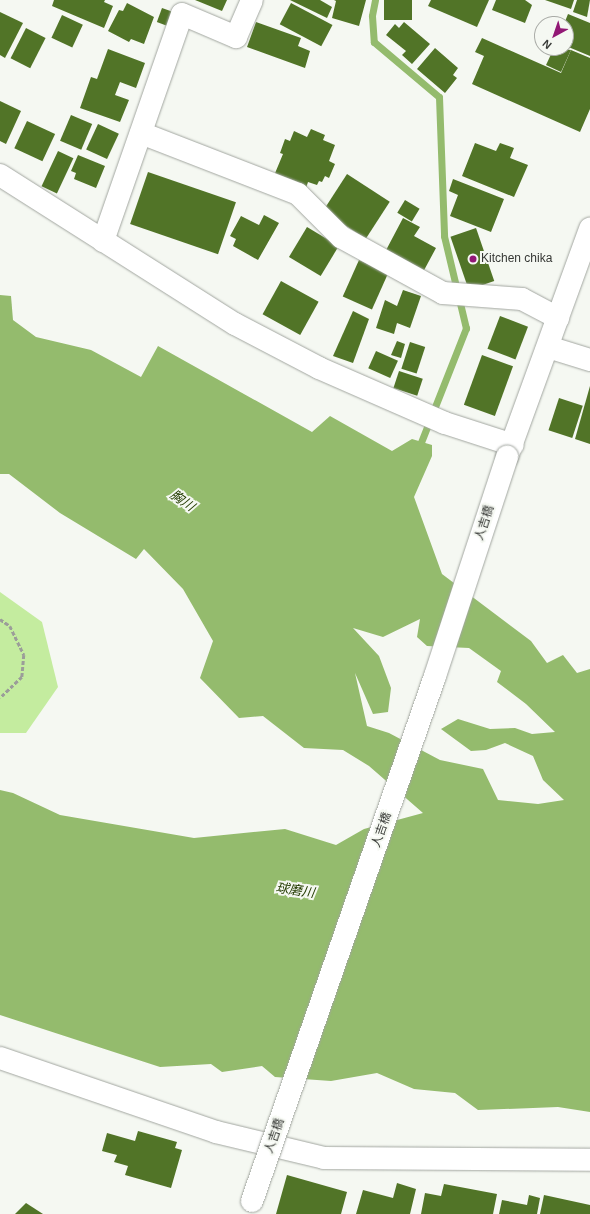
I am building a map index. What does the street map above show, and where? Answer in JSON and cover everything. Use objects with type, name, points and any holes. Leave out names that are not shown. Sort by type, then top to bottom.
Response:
[{"type":"street","points":[[103,241],[182,14],[236,37],[252,0]]},
{"type":"street","points":[[141,133],[298,194],[341,237],[443,294],[522,299],[558,318]]},
{"type":"street","points":[[0,175],[235,324],[319,368],[510,451]]},
{"type":"street","name":"人吉橋","points":[[250,1208],[435,676],[510,451],[590,229]]},
{"type":"street","points":[[548,347],[590,360]]},
{"type":"street","points":[[0,1058],[216,1132],[324,1158],[590,1160]]},
{"type":"path","points":[[0,619],[10,626],[24,655],[22,677],[0,698]]},
{"type":"shaded area","points":[[0,592],[42,622],[58,687],[26,733],[0,733]]},
{"type":"water","points":[[0,295],[11,296],[13,320],[36,337],[91,350],[141,377],[158,346],[312,432],[330,416],[392,451],[412,439],[432,445],[432,456],[414,497],[442,574],[531,641],[547,663],[563,655],[577,673],[590,669],[590,1112],[558,1107],[478,1110],[455,1093],[414,1089],[377,1073],[331,1081],[275,1077],[262,1066],[222,1072],[211,1064],[160,1067],[0,1015],[0,790],[13,793],[60,815],[194,838],[285,829],[336,845],[364,829],[423,813],[369,766],[343,750],[304,748],[263,716],[239,718],[200,678],[213,641],[183,589],[144,549],[136,559],[60,513],[9,474],[0,474]],"holes":[[[420,619],[417,637],[427,646],[469,648],[501,671],[497,682],[526,704],[555,732],[532,734],[515,728],[490,729],[458,719],[441,729],[471,751],[486,750],[505,743],[533,756],[543,780],[564,800],[538,804],[498,800],[483,769],[440,760],[389,733],[367,726],[355,673],[373,714],[388,712],[391,688],[379,656],[353,628],[383,637]]]},
{"type":"building","points":[[54,0],[105,0],[104,2],[113,6],[104,28],[52,6]]},
{"type":"building","points":[[195,0],[227,0],[222,11]]},
{"type":"building","points":[[290,0],[320,0],[332,7],[327,18]]},
{"type":"building","points":[[334,0],[366,0],[359,26],[332,18],[336,1]]},
{"type":"building","points":[[384,0],[412,0],[412,20],[384,20]]},
{"type":"building","points":[[431,0],[489,0],[477,27],[428,6]]},
{"type":"building","points":[[496,0],[525,0],[532,5],[525,23],[492,10]]},
{"type":"building","points":[[545,0],[574,0],[571,9]]},
{"type":"building","points":[[577,0],[590,0],[587,17],[573,12]]},
{"type":"building","points":[[127,3],[154,17],[144,44],[131,39],[129,42],[108,31],[119,10],[123,11]]},
{"type":"building","points":[[291,3],[332,25],[321,46],[280,24]]},
{"type":"building","points":[[162,8],[173,12],[168,26],[157,22]]},
{"type":"building","points":[[0,12],[23,23],[5,58],[0,55]]},
{"type":"building","points":[[62,15],[83,25],[72,47],[51,38]]},
{"type":"building","points":[[574,16],[590,23],[590,56],[574,49]]},
{"type":"building","points":[[256,22],[301,38],[298,46],[310,51],[305,68],[247,47]]},
{"type":"building","points":[[404,22],[430,44],[412,64],[402,55],[406,51],[386,35],[395,24],[399,28]]},
{"type":"building","points":[[26,28],[46,38],[30,68],[11,58]]},
{"type":"building","points":[[482,38],[561,73],[568,56],[574,56],[574,51],[590,58],[590,109],[580,132],[472,84],[484,56],[475,52]]},
{"type":"building","points":[[435,48],[458,68],[453,75],[457,78],[445,93],[417,69]]},
{"type":"building","points":[[108,49],[145,63],[136,88],[120,82],[115,95],[129,100],[120,122],[80,108],[91,77],[97,79]]},
{"type":"building","points":[[550,56],[568,56],[561,72],[546,65]]},
{"type":"building","points":[[0,101],[21,111],[6,144],[0,141]]},
{"type":"building","points":[[71,115],[92,124],[81,150],[60,141]]},
{"type":"building","points":[[27,121],[55,134],[42,161],[14,148]]},
{"type":"building","points":[[98,124],[119,134],[107,159],[86,149]]},
{"type":"building","points":[[311,129],[325,135],[323,140],[335,145],[329,161],[335,164],[329,178],[325,176],[322,182],[319,181],[317,185],[308,182],[305,191],[273,178],[283,154],[280,153],[285,139],[290,141],[294,131],[307,137]]},
{"type":"building","points":[[475,143],[496,151],[500,143],[514,148],[510,158],[528,165],[514,197],[462,176]]},
{"type":"building","points":[[58,151],[73,158],[57,194],[42,186]]},
{"type":"building","points":[[78,155],[105,166],[96,188],[74,179],[76,173],[71,171]]},
{"type":"building","points":[[148,172],[236,202],[218,254],[130,224]]},
{"type":"building","points":[[347,174],[390,202],[366,239],[323,211]]},
{"type":"building","points":[[453,179],[504,199],[491,232],[450,216],[458,195],[449,191]]},
{"type":"building","points":[[405,200],[420,209],[412,222],[397,213]]},
{"type":"building","points":[[264,215],[279,223],[258,260],[233,246],[236,239],[230,236],[241,216],[259,225]]},
{"type":"building","points":[[403,218],[420,227],[414,236],[436,248],[422,274],[384,254]]},
{"type":"building","points":[[307,227],[339,246],[321,276],[289,257]]},
{"type":"building","name":"Kitchen chika","points":[[476,228],[494,281],[469,290],[450,237]]},
{"type":"building","points":[[359,260],[388,273],[372,310],[343,297]]},
{"type":"building","points":[[281,281],[319,302],[300,335],[263,314]]},
{"type":"building","points":[[403,290],[421,296],[410,328],[397,323],[394,334],[376,328],[385,300],[397,306]]},
{"type":"building","points":[[353,311],[369,319],[353,363],[333,356]]},
{"type":"building","points":[[500,316],[528,327],[515,359],[487,349]]},
{"type":"building","points":[[397,341],[405,344],[401,358],[391,355]]},
{"type":"building","points":[[410,342],[425,347],[417,374],[401,369]]},
{"type":"building","points":[[376,351],[398,361],[390,378],[368,368]]},
{"type":"building","points":[[482,355],[513,366],[495,416],[464,405]]},
{"type":"building","points":[[399,371],[423,379],[417,396],[393,388]]},
{"type":"building","points":[[590,386],[590,444],[575,439]]},
{"type":"building","points":[[559,398],[583,406],[572,438],[548,430]]},
{"type":"building","points":[[138,1131],[177,1142],[175,1148],[182,1150],[171,1188],[125,1175],[128,1166],[114,1162],[117,1155],[102,1151],[107,1133],[135,1141]]},
{"type":"building","points":[[287,1175],[347,1192],[341,1214],[276,1214]]},
{"type":"building","points":[[397,1183],[416,1189],[410,1214],[356,1214],[363,1190],[393,1198]]},
{"type":"building","points":[[444,1184],[497,1194],[493,1214],[421,1214],[425,1193],[441,1196]]},
{"type":"building","points":[[529,1195],[540,1198],[537,1214],[499,1214],[502,1200],[527,1205]]},
{"type":"building","points":[[544,1195],[590,1205],[590,1214],[540,1214]]},
{"type":"building","points":[[26,1203],[43,1214],[15,1214]]},
{"type":"waterway","points":[[375,0],[372,16],[374,42],[439,97],[444,236],[466,328],[418,450]]},
{"type":"place","name":"Kitchen chika","points":[[473,259]]},
{"type":"water label","name":"胸川","points":[[182,501]]},
{"type":"water label","name":"球磨川","points":[[295,891]]}]
